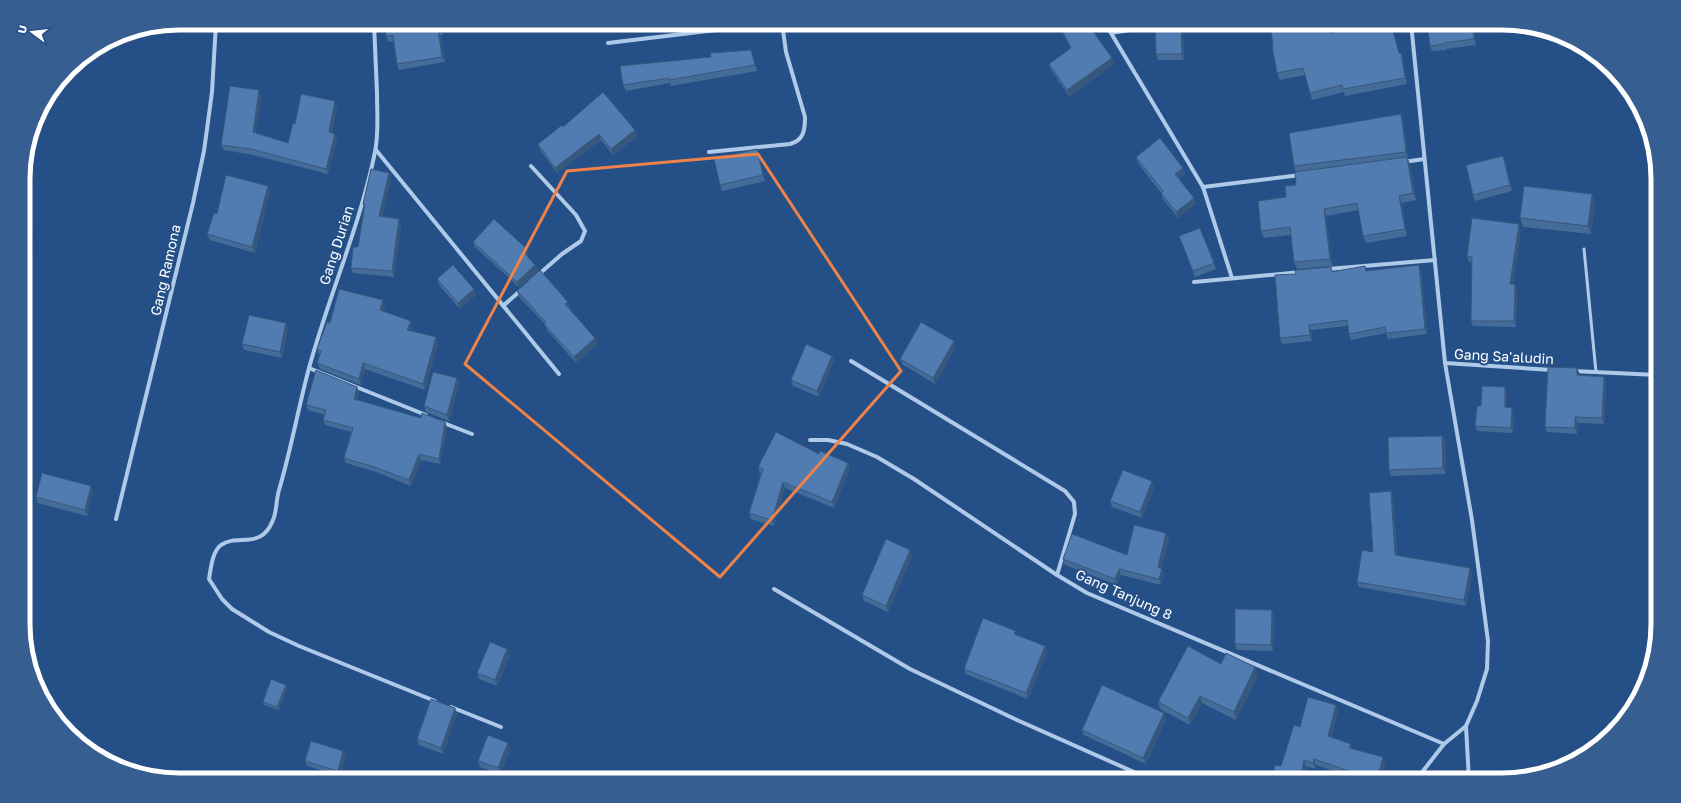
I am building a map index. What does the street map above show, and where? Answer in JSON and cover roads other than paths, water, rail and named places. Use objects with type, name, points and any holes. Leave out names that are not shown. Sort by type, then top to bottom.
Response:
[{"type":"street","name":"Gang Ramona","points":[[116,519],[193,203],[204,151],[212,92],[216,30]]},
{"type":"street","name":"Gang Durian","points":[[374,30],[378,117],[376,150],[356,223],[326,311],[309,368],[298,409],[286,470],[278,492],[272,522],[262,535],[246,541],[230,541],[221,545],[217,550],[212,563],[209,579],[217,592],[232,609],[269,632],[305,649],[437,702]]},
{"type":"street","points":[[608,44],[719,30]]},
{"type":"street","points":[[709,152],[790,144],[797,142],[803,136],[805,117],[786,52],[783,30]]},
{"type":"street","points":[[1109,30],[1203,187],[1232,278]]},
{"type":"street","points":[[1111,33],[1130,30]]},
{"type":"street","points":[[1412,30],[1424,159],[1436,260],[1445,364],[1472,520],[1488,641],[1487,669],[1477,701],[1466,726],[1469,773]]},
{"type":"street","points":[[376,150],[559,374]]},
{"type":"street","points":[[1400,162],[1424,159]]},
{"type":"street","points":[[531,166],[576,215],[585,232],[581,241],[562,254],[533,280]]},
{"type":"street","points":[[1203,187],[1305,174]]},
{"type":"street","points":[[1326,269],[1436,260]]},
{"type":"street","points":[[1194,282],[1303,271]]},
{"type":"street","points":[[503,306],[527,285]]},
{"type":"street","points":[[851,361],[1065,491],[1074,502],[1075,514],[1057,575]]},
{"type":"street","name":"Gang Sa'aludin","points":[[1445,364],[1556,370]]},
{"type":"street","points":[[309,368],[431,418]]},
{"type":"street","name":"Gang Sa'aludin","points":[[1564,370],[1651,375]]},
{"type":"street","points":[[438,420],[472,434]]},
{"type":"street","name":"Gang Tanjung 8","points":[[810,440],[828,440],[840,443],[877,457],[1087,593],[1444,744]]},
{"type":"street","points":[[774,589],[910,669],[1016,720],[1136,773]]},
{"type":"street","points":[[444,705],[501,727]]},
{"type":"street","points":[[1421,773],[1444,744],[1466,726]]},
{"type":"lane","points":[[1584,249],[1596,372]]}]
